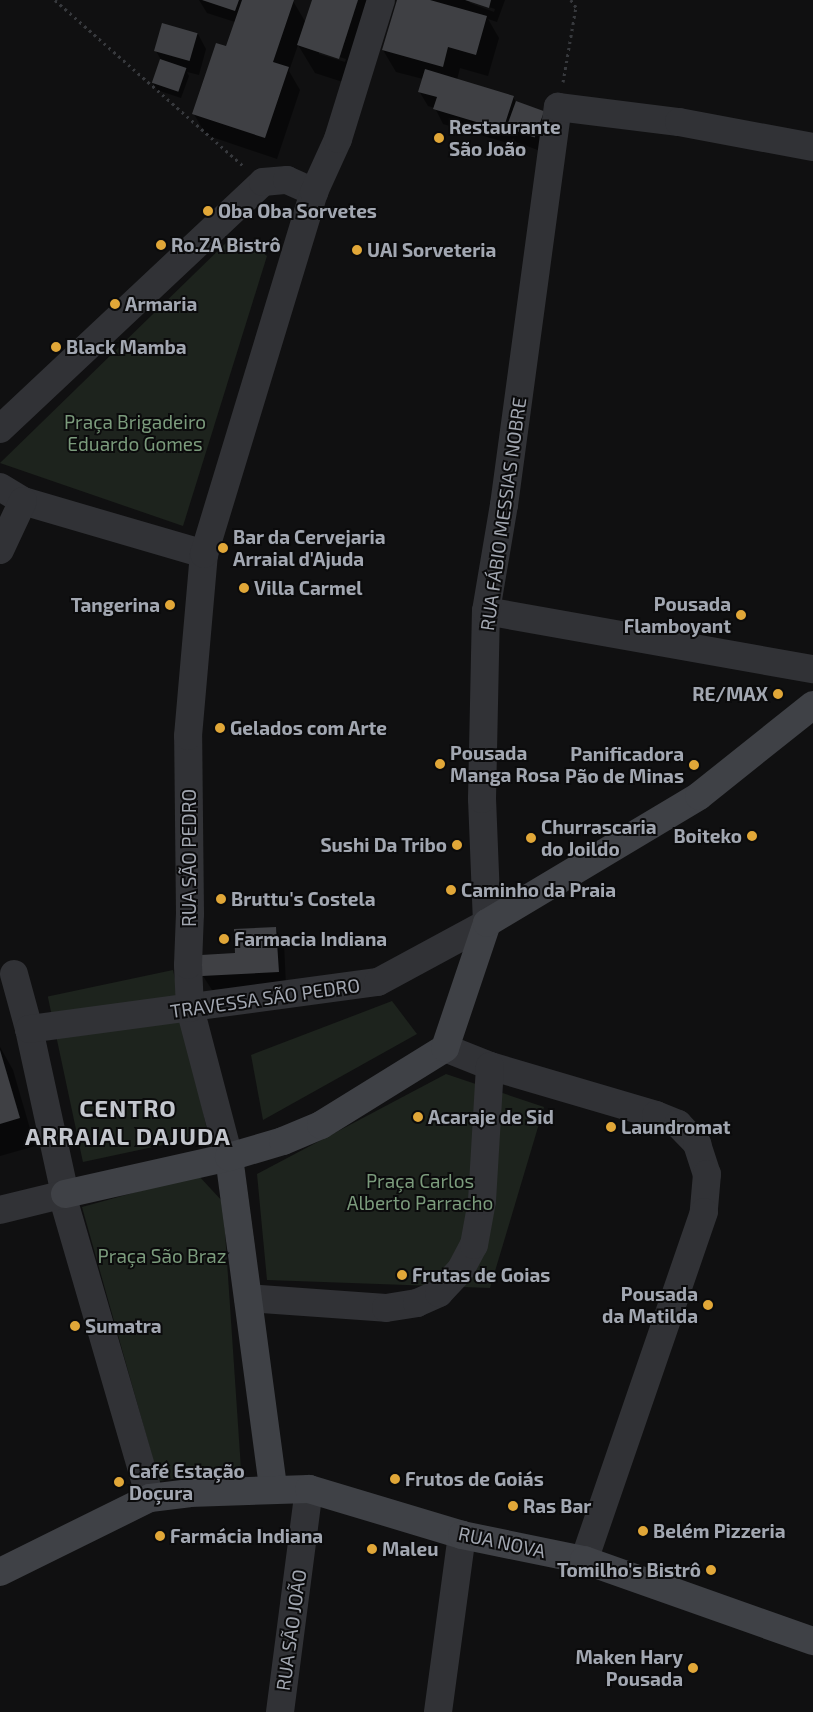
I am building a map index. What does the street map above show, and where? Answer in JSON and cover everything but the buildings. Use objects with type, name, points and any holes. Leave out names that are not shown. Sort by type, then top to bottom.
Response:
[{"type":"street","points":[[0,550],[11,494],[204,554],[314,192],[338,139],[381,0]]},
{"type":"street","points":[[558,107],[679,122],[813,147]]},
{"type":"street","name":"RUA FÁBIO MESSIAS NOBRE","points":[[487,923],[482,799],[486,611],[504,505],[558,107]]},
{"type":"street","points":[[0,429],[263,182],[287,180],[314,192]]},
{"type":"street","name":"RUA SÃO PEDRO","points":[[204,554],[188,736],[190,914],[188,965],[190,1008],[229,1157]]},
{"type":"street","points":[[486,611],[813,669]]},
{"type":"street","points":[[0,1210],[229,1157],[284,1141],[321,1125],[445,1048],[487,923],[699,796],[813,705]]},
{"type":"street","name":"TRAVESSA SÃO PEDRO","points":[[29,1030],[378,982],[487,923]]},
{"type":"street","points":[[14,974],[29,1030],[65,1194],[65,1205],[150,1498]]},
{"type":"street","points":[[445,1048],[490,1066],[656,1115],[678,1124],[697,1144],[707,1174],[704,1212],[584,1560]]},
{"type":"street","points":[[248,1298],[386,1308],[417,1304],[439,1293],[461,1269],[474,1245],[482,1201],[490,1066]]},
{"type":"street","points":[[0,1572],[150,1498],[188,1493],[273,1488],[229,1157]]},
{"type":"street","name":"RUA NOVA","points":[[273,1488],[309,1489],[462,1535],[584,1560],[813,1641]]},
{"type":"street","name":"RUA SÃO JOÃO","points":[[280,1712],[309,1489]]},
{"type":"street","points":[[438,1712],[462,1535]]},
{"type":"path","points":[[55,0],[263,182]]},
{"type":"path","points":[[558,107],[576,7],[571,0]]},
{"type":"green space","name":"Praça Brigadeiro Eduardo Gomes","points":[[230,239],[247,240],[267,256],[183,526],[0,463]]},
{"type":"green space","points":[[173,970],[208,1135],[83,1162],[48,997]]},
{"type":"green space","points":[[392,1001],[417,1034],[263,1120],[251,1055]]},
{"type":"green space","name":"Praça Carlos Alberto Parracho","points":[[446,1074],[544,1107],[490,1288],[267,1280],[257,1174]]},
{"type":"green space","name":"Praça São Braz","points":[[198,1175],[223,1202],[241,1469],[159,1481],[82,1207]]},
{"type":"place","name":"Restaurante São João","points":[[439,138]]},
{"type":"place","name":"Oba Oba Sorvetes","points":[[208,211]]},
{"type":"place","name":"Ro.ZA Bistrô","points":[[161,245]]},
{"type":"place","name":"UAI Sorveteria","points":[[357,250]]},
{"type":"place","name":"Armaria","points":[[115,304]]},
{"type":"place","name":"Black Mamba","points":[[56,347]]},
{"type":"place","name":"Bar da Cervejaria Arraial d'Ajuda","points":[[223,548]]},
{"type":"place","name":"Villa Carmel","points":[[244,588]]},
{"type":"place","name":"Tangerina","points":[[170,605]]},
{"type":"place","name":"Pousada Flamboyant","points":[[741,615]]},
{"type":"place","name":"RE/MAX","points":[[778,694]]},
{"type":"place","name":"Gelados com Arte","points":[[220,728]]},
{"type":"place","name":"Pousada Manga Rosa","points":[[440,764]]},
{"type":"place","name":"Panificadora Pão de Minas","points":[[694,765]]},
{"type":"place","name":"Boiteko","points":[[752,836]]},
{"type":"place","name":"Churrascaria do Joildo","points":[[531,838]]},
{"type":"place","name":"Sushi Da Tribo","points":[[457,845]]},
{"type":"place","name":"Caminho da Praia","points":[[451,890]]},
{"type":"place","name":"Bruttu's Costela","points":[[221,899]]},
{"type":"place","name":"Farmacia Indiana","points":[[224,939]]},
{"type":"place","name":"Acaraje de Sid","points":[[418,1117]]},
{"type":"place","name":"Laundromat","points":[[611,1127]]},
{"type":"place","name":"Frutas de Goias","points":[[402,1275]]},
{"type":"place","name":"Pousada da Matilda","points":[[708,1305]]},
{"type":"place","name":"Sumatra","points":[[75,1326]]},
{"type":"place","name":"Frutos de Goiás","points":[[395,1479]]},
{"type":"place","name":"Café Estação Doçura","points":[[119,1482]]},
{"type":"place","name":"Ras Bar","points":[[513,1506]]},
{"type":"place","name":"Belém Pizzeria","points":[[643,1531]]},
{"type":"place","name":"Farmácia Indiana","points":[[160,1536]]},
{"type":"place","name":"Maleu","points":[[372,1549]]},
{"type":"place","name":"Tomilho's Bistrô","points":[[711,1570]]},
{"type":"place","name":"Maken Hary Pousada","points":[[693,1668]]},
{"type":"district","name":"CENTRO ARRAIAL DAJUDA","points":[[128,1122]]}]
